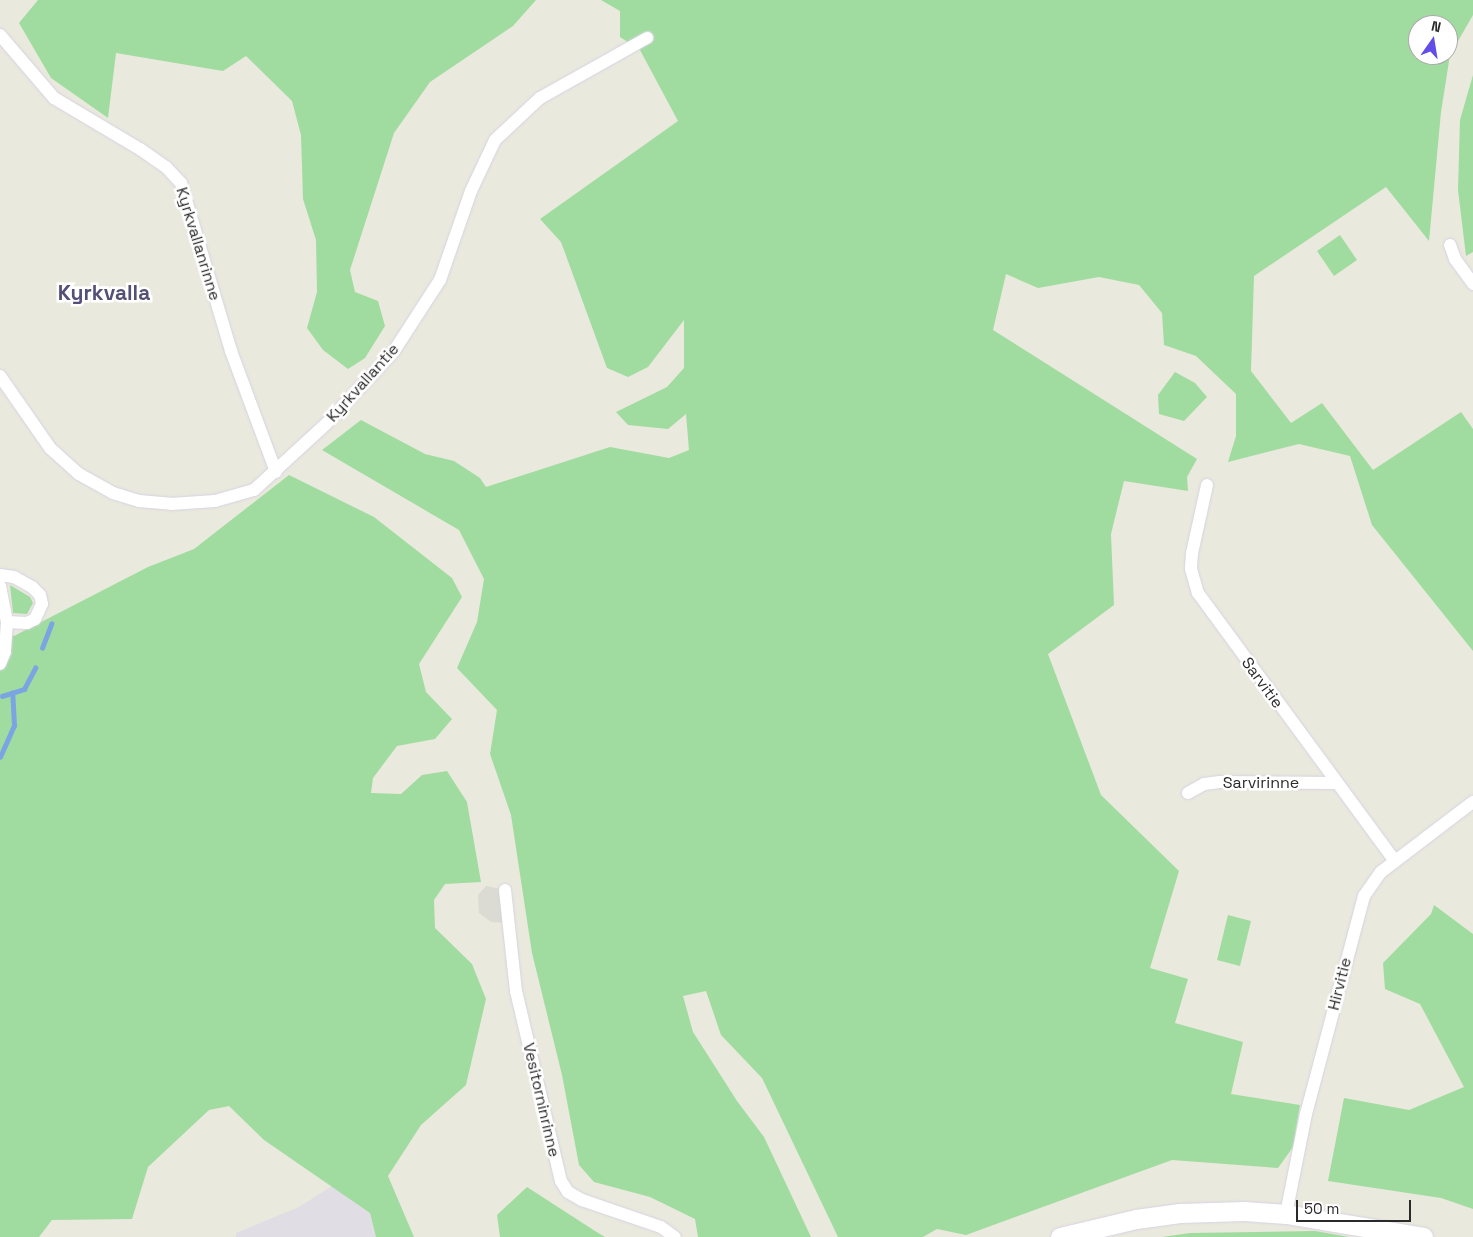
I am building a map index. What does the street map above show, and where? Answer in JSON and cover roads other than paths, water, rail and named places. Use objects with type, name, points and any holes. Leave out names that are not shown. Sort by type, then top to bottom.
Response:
[{"type":"main road","points":[[1060,1237],[1136,1219],[1180,1213],[1286,1214],[1423,1237]]},
{"type":"street","name":"Kyrkvallanrinne","points":[[0,35],[54,98],[166,167],[181,183],[231,351],[276,472]]},
{"type":"street","name":"Kyrkvallantie","points":[[0,376],[50,448],[79,474],[113,493],[154,503],[216,501],[254,490],[276,472],[394,351],[440,280],[476,176],[495,140],[540,98],[647,38]]},
{"type":"street","points":[[1450,245],[1455,259],[1473,284]]},
{"type":"street","name":"Sarvitie","points":[[1207,485],[1192,552],[1191,569],[1198,593],[1335,783],[1395,861]]},
{"type":"street","points":[[0,575],[14,577],[32,587],[40,595],[42,604],[36,619],[27,623],[8,622]]},
{"type":"street","points":[[0,586],[8,622],[5,652],[0,664]]},
{"type":"street","name":"Sarvirinne","points":[[1188,793],[1204,784],[1220,782],[1335,783]]},
{"type":"street","name":"Hirvitie","points":[[1286,1214],[1306,1114],[1357,918],[1373,881],[1395,861],[1473,802]]},
{"type":"street","name":"Vesitorninrinne","points":[[505,890],[516,991],[561,1181],[568,1192],[582,1200],[661,1227],[675,1237]]},
{"type":"waterway","points":[[42,648],[51,624]]},
{"type":"waterway","points":[[0,757],[14,726],[12,693],[24,689],[35,668]]},
{"type":"waterway","points":[[2,696],[12,693]]},
{"type":"district","name":"Kyrkvalla","points":[[104,293]]}]
